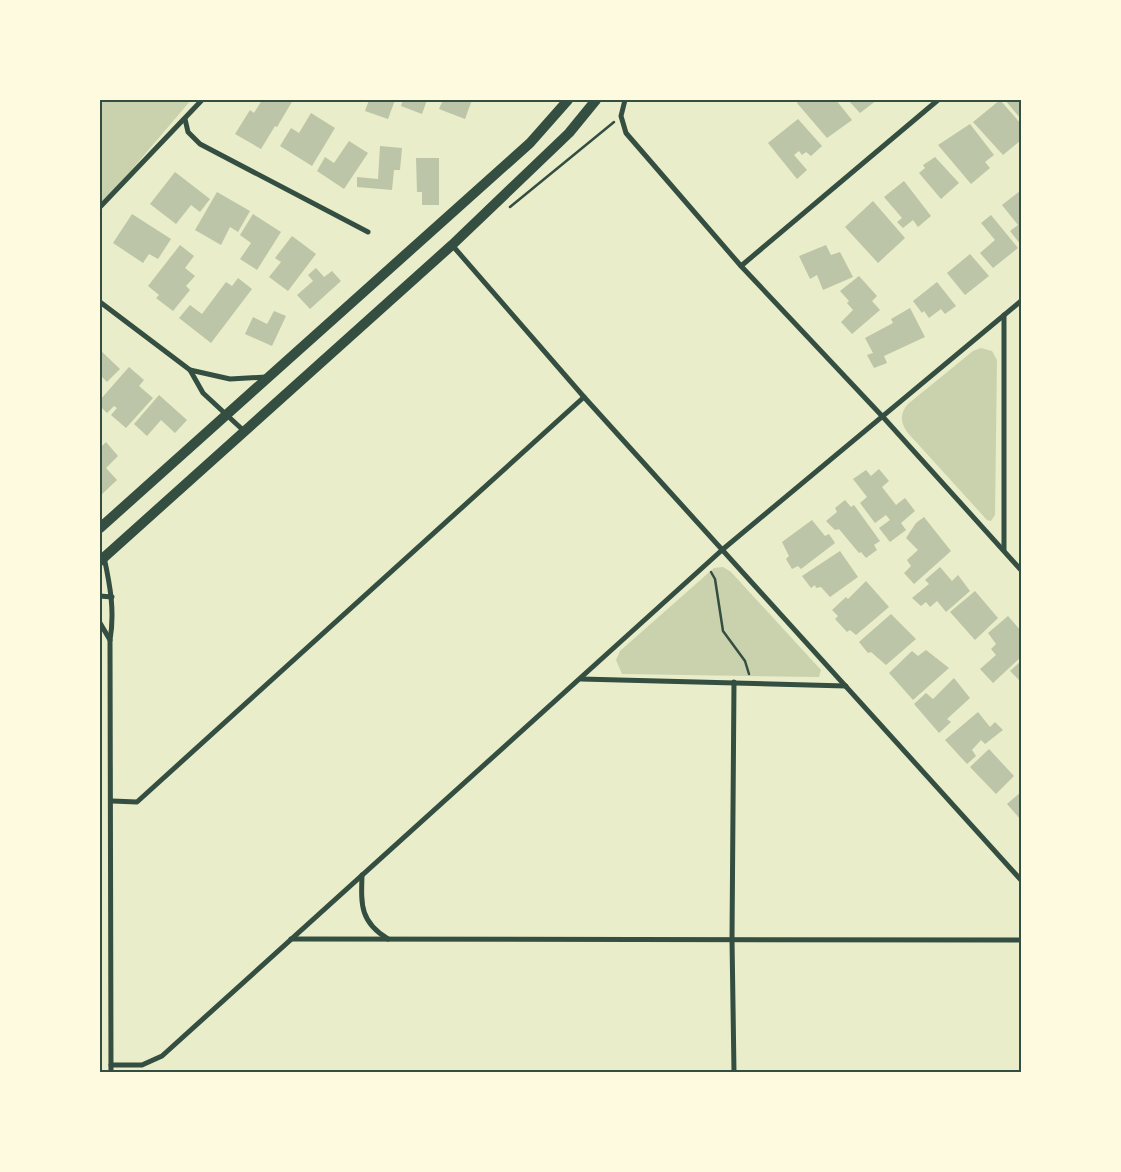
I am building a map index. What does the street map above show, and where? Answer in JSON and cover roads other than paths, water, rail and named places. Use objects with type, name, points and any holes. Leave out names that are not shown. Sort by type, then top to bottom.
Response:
[{"type":"main road","points":[[100,528],[530,143],[568,100]]},
{"type":"main road","points":[[102,559],[452,245],[569,133],[596,100]]},
{"type":"street","points":[[100,207],[202,100]]},
{"type":"street","points":[[625,100],[621,116],[626,133],[741,266],[1021,570]]},
{"type":"street","points":[[741,266],[938,100]]},
{"type":"street","points":[[185,120],[188,132],[200,144],[368,232]]},
{"type":"street","points":[[452,245],[584,397],[1021,880]]},
{"type":"street","points":[[111,1065],[142,1065],[162,1056],[706,564],[1021,301]]},
{"type":"street","points":[[100,302],[190,370],[203,393],[244,431]]},
{"type":"street","points":[[1004,315],[1004,551]]},
{"type":"street","points":[[190,370],[230,379],[269,377]]},
{"type":"street","points":[[112,801],[136,802],[584,397]]},
{"type":"street","points":[[102,559],[112,597],[113,621],[110,640],[112,801],[111,1072]]},
{"type":"street","points":[[100,596],[112,597]]},
{"type":"street","points":[[100,624],[110,640]]},
{"type":"street","points":[[580,679],[846,686]]},
{"type":"street","points":[[734,682],[732,939],[734,1072]]},
{"type":"street","points":[[362,875],[361,900],[366,918],[374,930],[388,939]]},
{"type":"street","points":[[290,939],[1021,940]]}]
